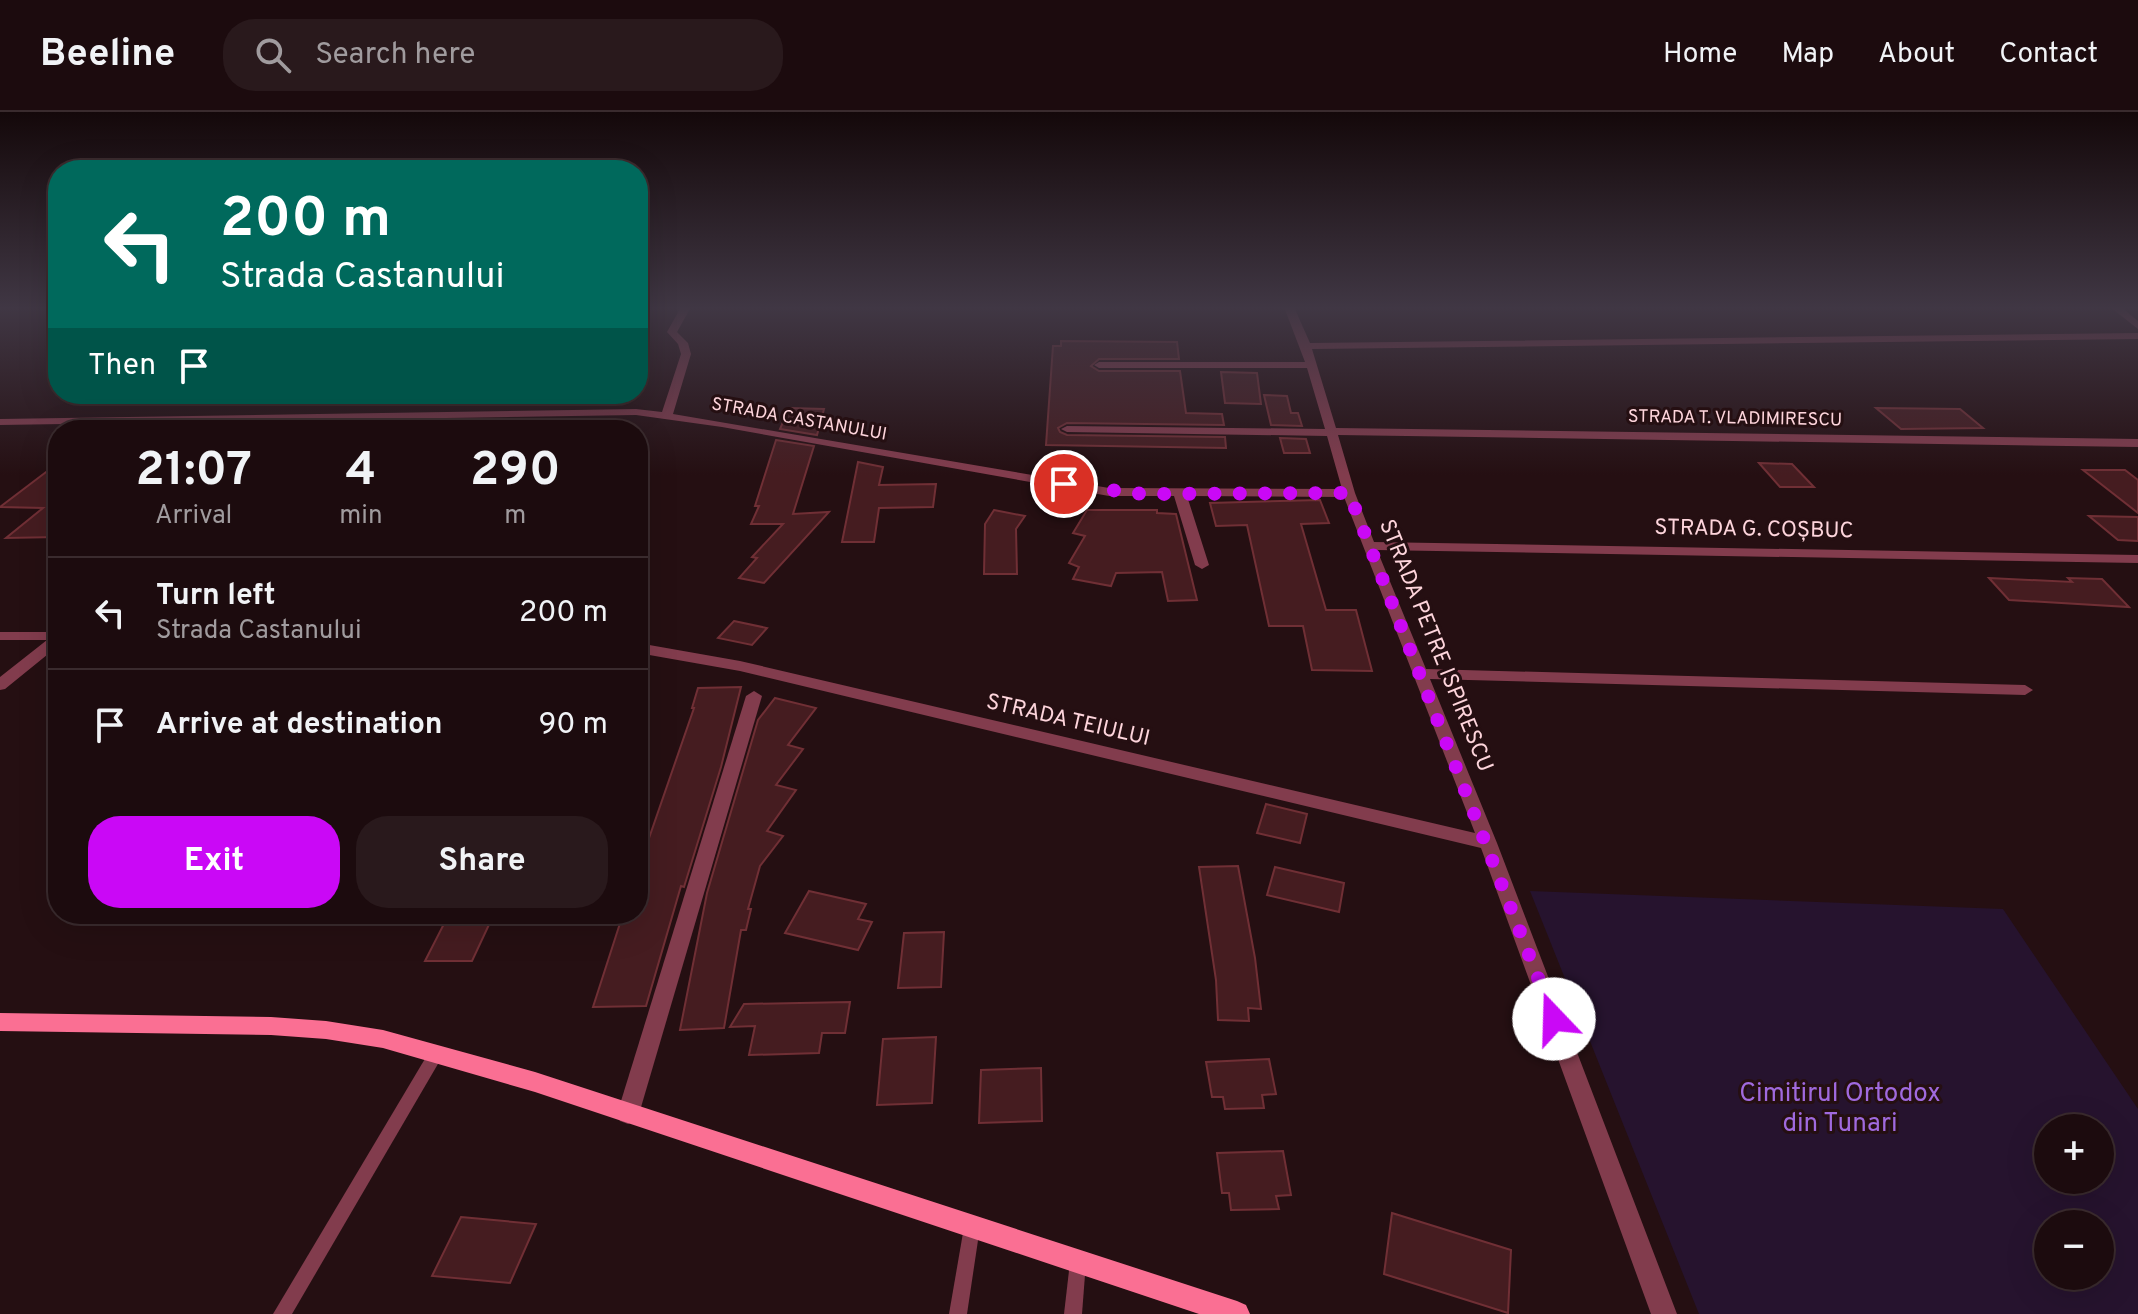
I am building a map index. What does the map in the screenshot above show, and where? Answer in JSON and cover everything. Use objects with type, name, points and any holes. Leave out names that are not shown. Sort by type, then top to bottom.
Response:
[{"type":"main road","points":[[0,1022],[326,1030],[383,1039],[437,1052],[1237,1314]]},
{"type":"street","points":[[667,415],[683,363]]},
{"type":"street","points":[[1099,365],[1312,365]]},
{"type":"street","name":"STRADA PETRE ISPIRESCU","points":[[1312,365],[1349,493],[1488,843],[1664,1314]]},
{"type":"street","name":"STRADA CASTANULUI","points":[[142,420],[596,411],[667,415],[1109,492],[1180,495],[1349,493]]},
{"type":"street","name":"STRADA CASTANULUI","points":[[0,422],[48,421]]},
{"type":"street","name":"STRADA T. VLADIMIRESCU","points":[[1067,429],[2138,443]]},
{"type":"street","points":[[1180,495],[1202,565]]},
{"type":"street","name":"STRADA G. COȘBUC","points":[[1369,546],[2138,559]]},
{"type":"street","points":[[0,636],[48,638]]},
{"type":"street","points":[[0,685],[48,646]]},
{"type":"street","name":"STRADA TEIULUI","points":[[648,650],[740,666],[1488,843]]},
{"type":"street","points":[[1420,674],[2025,690]]},
{"type":"street","points":[[628,1114],[754,696]]},
{"type":"lane","points":[[282,1314],[437,1052]]},
{"type":"lane","points":[[958,1314],[972,1227]]},
{"type":"lane","points":[[1073,1314],[1078,1262]]},
{"type":"green space","name":"Cimitirul Ortodox din Tunari","points":[[1530,891],[2003,909],[2138,1109],[2138,1314],[1699,1314]]},
{"type":"building","points":[[1052,363],[1094,363],[1091,366],[1099,371],[1180,371],[1186,413],[1222,414],[1224,425],[1067,423],[1058,428],[1060,432],[1067,435],[1225,437],[1226,448],[1046,445]]},
{"type":"building","points":[[1221,372],[1257,373],[1261,404],[1225,403]]},
{"type":"building","points":[[1264,395],[1287,396],[1291,413],[1298,413],[1302,426],[1271,425]]},
{"type":"building","points":[[789,408],[824,409],[817,435],[780,429]]},
{"type":"building","points":[[1876,408],[1960,409],[1983,428],[1901,429]]},
{"type":"building","points":[[1280,438],[1306,439],[1310,453],[1284,453]]},
{"type":"building","points":[[776,440],[814,446],[793,514],[829,512],[764,583],[739,578],[757,558],[752,557],[783,524],[751,524],[759,506],[755,506]]},
{"type":"building","points":[[858,462],[883,467],[879,485],[936,484],[933,507],[879,508],[874,542],[842,542]]},
{"type":"building","points":[[1759,463],[1792,464],[1814,487],[1780,487]]},
{"type":"building","points":[[2083,470],[2125,470],[2138,480],[2138,513]]},
{"type":"building","points":[[48,471],[48,537],[6,538],[43,508],[0,507]]},
{"type":"building","points":[[1320,500],[1329,523],[1301,524],[1326,610],[1356,610],[1372,671],[1312,670],[1303,626],[1269,626],[1247,525],[1216,526],[1210,503]]},
{"type":"building","points":[[994,510],[1025,516],[1016,529],[1017,574],[984,574],[985,524]]},
{"type":"building","points":[[1087,510],[1157,510],[1157,513],[1176,514],[1197,600],[1168,601],[1162,572],[1116,573],[1111,586],[1073,579],[1079,567],[1069,563],[1085,536],[1073,533]]},
{"type":"building","points":[[2089,516],[2138,517],[2138,541],[2118,540]]},
{"type":"building","points":[[1989,578],[2072,582],[2068,578],[2102,579],[2129,607],[2009,600]]},
{"type":"building","points":[[734,621],[767,628],[752,645],[718,638]]},
{"type":"building","points":[[741,687],[721,767],[684,887],[681,886],[646,1006],[593,1007],[620,924],[648,924],[648,841],[694,708],[698,688]]},
{"type":"building","points":[[775,698],[816,708],[788,745],[803,749],[776,785],[796,790],[767,831],[783,836],[760,866],[748,909],[751,909],[746,930],[741,930],[724,1028],[680,1030],[707,893],[758,720]]},
{"type":"building","points":[[1266,804],[1307,814],[1300,843],[1257,833]]},
{"type":"building","points":[[1238,866],[1261,1009],[1248,1008],[1249,1021],[1218,1020],[1216,980],[1199,867]]},
{"type":"building","points":[[1275,867],[1344,883],[1339,912],[1267,895]]},
{"type":"building","points":[[809,891],[866,904],[858,919],[872,922],[858,950],[785,933]]},
{"type":"building","points":[[444,924],[489,924],[472,961],[425,961]]},
{"type":"building","points":[[944,932],[941,987],[898,988],[904,933]]},
{"type":"building","points":[[850,1002],[845,1033],[822,1033],[819,1053],[749,1055],[755,1026],[730,1027],[744,1004]]},
{"type":"building","points":[[936,1037],[932,1103],[877,1105],[883,1039]]},
{"type":"building","points":[[1269,1059],[1276,1094],[1262,1095],[1264,1108],[1225,1109],[1223,1097],[1212,1097],[1206,1062]]},
{"type":"building","points":[[1041,1068],[1042,1121],[979,1123],[981,1070]]},
{"type":"building","points":[[1283,1151],[1291,1195],[1276,1196],[1279,1209],[1231,1210],[1229,1193],[1222,1193],[1217,1153]]},
{"type":"building","points":[[1392,1213],[1511,1250],[1508,1313],[1384,1274]]},
{"type":"building","points":[[461,1217],[536,1224],[510,1283],[432,1276]]},
{"type":"route","points":[[1064,484],[1142,494],[1349,493],[1488,843],[1554,1019]]}]
